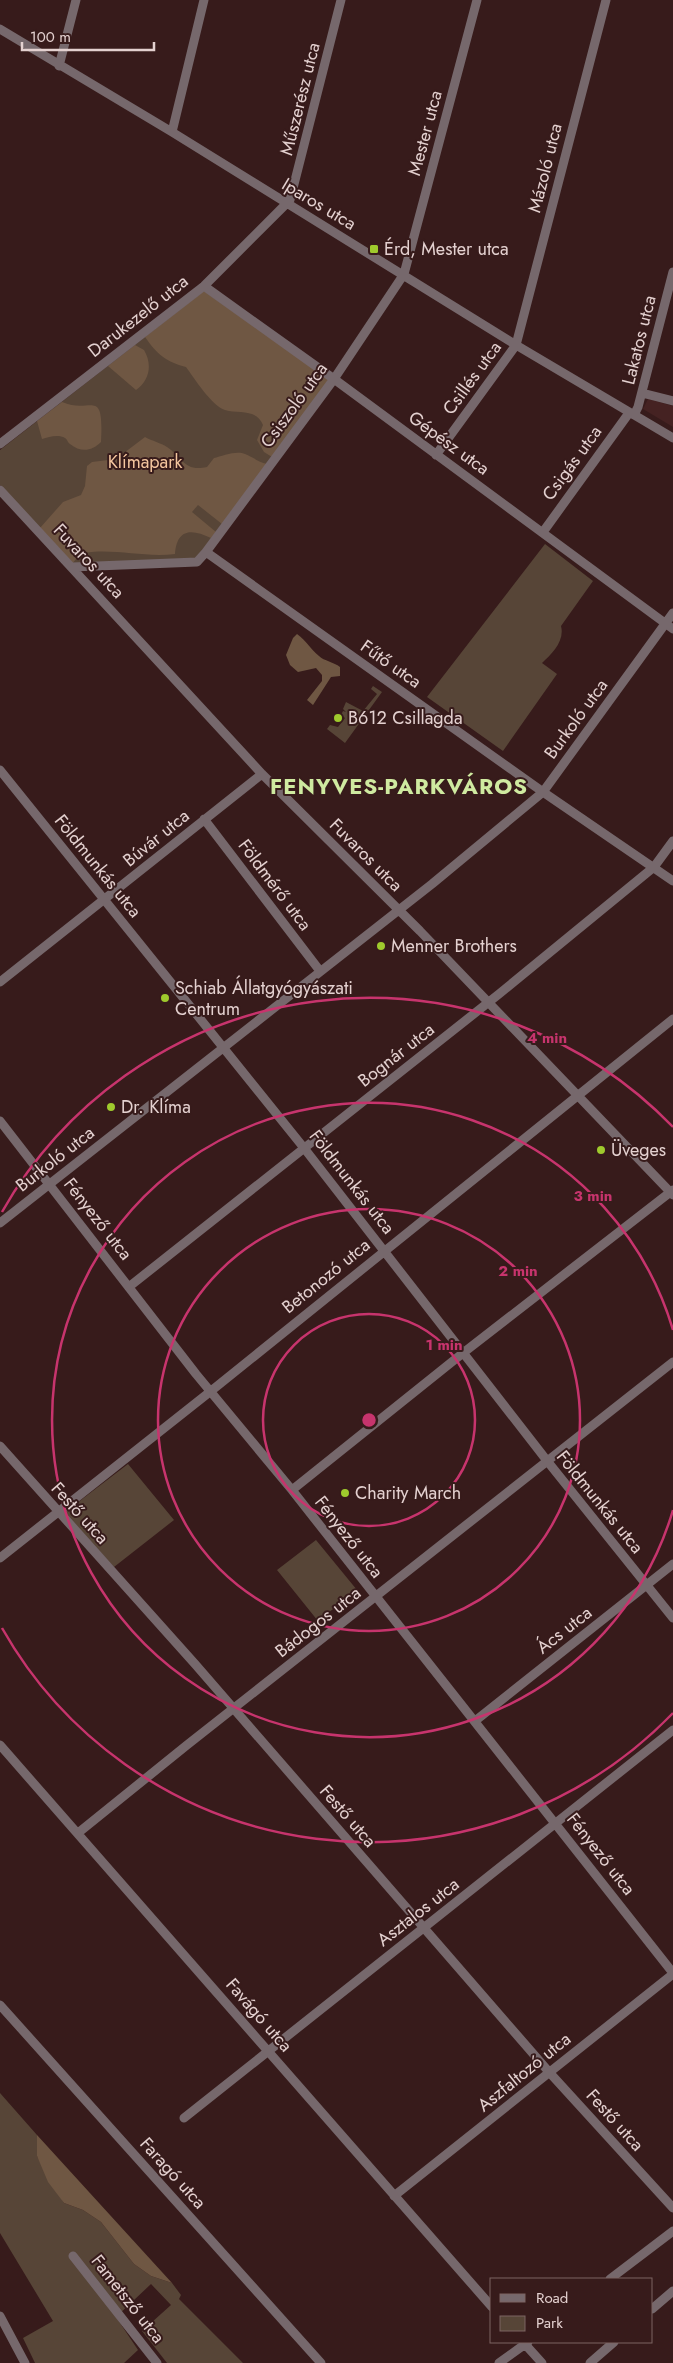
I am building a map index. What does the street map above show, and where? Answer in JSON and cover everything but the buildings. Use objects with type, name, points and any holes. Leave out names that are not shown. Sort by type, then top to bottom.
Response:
[{"type":"street","points":[[59,66],[76,0]]},
{"type":"street","points":[[172,132],[204,0]]},
{"type":"street","name":"Műszerész utca","points":[[287,204],[293,194],[341,0]]},
{"type":"street","name":"Mester utca","points":[[404,274],[477,0]]},
{"type":"street","name":"Mázoló utca","points":[[516,345],[606,0]]},
{"type":"street","name":"Iparos utca","points":[[0,30],[172,132],[516,345],[673,438]]},
{"type":"street","name":"Darukezelő utca","points":[[0,444],[204,286],[287,204]]},
{"type":"street","name":"Lakatos utca","points":[[631,414],[642,393],[673,272]]},
{"type":"street","name":"Csiszoló utca","points":[[206,552],[334,379],[404,274]]},
{"type":"street","name":"Gépész utca","points":[[204,286],[334,379],[669,626]]},
{"type":"street","name":"Csillés utca","points":[[436,455],[516,345]]},
{"type":"street","points":[[642,393],[673,402]]},
{"type":"street","name":"Csigás utca","points":[[542,532],[631,414]]},
{"type":"street","name":"Fuvaros utca","points":[[0,490],[262,774],[489,1002],[672,1192]]},
{"type":"street","points":[[72,567],[197,562],[206,552]]},
{"type":"street","name":"Fűtő utca","points":[[206,552],[544,792],[673,881]]},
{"type":"street","name":"Burkoló utca","points":[[0,1223],[224,1048],[544,792],[669,626],[673,613]]},
{"type":"street","name":"Földmunkás utca","points":[[0,770],[304,1148],[463,1354],[673,1618]]},
{"type":"street","name":"Búvár utca","points":[[0,982],[262,774]]},
{"type":"street","name":"Földmérő utca","points":[[204,820],[320,971]]},
{"type":"street","name":"Bognár utca","points":[[130,1286],[489,1002],[654,867],[673,841]]},
{"type":"street","name":"Betonozó utca","points":[[0,1558],[211,1391],[673,1019]]},
{"type":"street","name":"Fényező utca","points":[[0,1121],[211,1391],[556,1822],[673,1973]]},
{"type":"street","points":[[292,1490],[672,1192]]},
{"type":"street","name":"Bádogos utca","points":[[78,1833],[673,1362]]},
{"type":"street","name":"Festő utca","points":[[0,1446],[195,1664],[549,2072],[673,2208]]},
{"type":"street","name":"Ács utca","points":[[475,1721],[673,1564]]},
{"type":"street","name":"Asztalos utca","points":[[184,2118],[268,2049],[425,1928],[673,1730]]},
{"type":"street","name":"Favágó utca","points":[[0,1745],[490,2305]]},
{"type":"street","name":"Aszfaltozó utca","points":[[394,2196],[673,1973]]},
{"type":"street","name":"Faragó utca","points":[[0,2005],[321,2363]]},
{"type":"street","points":[[611,2278],[673,2231]]},
{"type":"street","name":"Fametsző utca","points":[[73,2256],[157,2363]]},
{"type":"street","points":[[653,2308],[673,2291]]},
{"type":"street","points":[[0,2316],[25,2363]]},
{"type":"street","points":[[499,2363],[525,2343],[542,2363]]},
{"type":"street","points":[[590,2363],[613,2343]]},
{"type":"shaded area","points":[[648,399],[673,406],[673,427],[643,409]]},
{"type":"green space","name":"Klímapark","points":[[204,291],[329,380],[196,559],[72,564],[0,485],[0,450]]},
{"type":"green space","points":[[204,291],[329,380],[272,457],[264,452],[257,440],[263,425],[256,416],[225,410],[220,407],[204,391],[186,367],[173,363],[162,356],[145,337]]},
{"type":"green space","points":[[135,345],[144,350],[149,367],[147,377],[136,390],[108,366]]},
{"type":"green space","points":[[62,402],[98,408],[101,424],[101,442],[90,449],[82,450],[74,447],[66,439],[59,436],[42,439],[37,421]]},
{"type":"green space","points":[[145,437],[167,447],[184,463],[193,468],[207,467],[214,458],[238,453],[245,454],[267,464],[222,524],[198,505],[192,512],[216,532],[211,538],[192,532],[182,535],[176,545],[175,554],[151,555],[91,552],[80,554],[72,564],[40,528],[63,502],[81,495],[85,486],[87,466],[92,462],[116,459]]},
{"type":"green space","points":[[545,544],[593,581],[561,626],[562,632],[557,647],[542,663],[557,674],[503,751],[427,697]]},
{"type":"green space","points":[[297,634],[321,658],[340,667],[340,676],[331,677],[313,705],[307,700],[322,681],[322,675],[316,668],[298,672],[290,665],[286,655],[293,638]]},
{"type":"green space","points":[[373,686],[382,692],[345,743],[327,729],[330,725],[338,727],[345,718],[341,715],[343,711],[346,712],[343,709],[346,702],[363,711],[377,694],[371,689]]},
{"type":"green space","points":[[128,1464],[174,1520],[114,1567],[64,1513]]},
{"type":"green space","points":[[316,1540],[357,1590],[318,1621],[277,1570]]},
{"type":"green space","points":[[0,2093],[37,2135],[37,2156],[64,2203],[83,2210],[101,2222],[134,2264],[151,2276],[172,2283],[181,2295],[179,2299],[243,2363],[167,2363],[142,2331],[171,2305],[151,2284],[116,2317],[138,2350],[124,2363],[35,2363],[23,2338],[53,2321],[0,2233]]},
{"type":"green space","points":[[37,2135],[172,2283],[151,2276],[134,2264],[101,2222],[83,2210],[64,2203],[48,2182],[37,2156]]},
{"type":"place","name":"Érd, Mester utca","points":[[374,249]]},
{"type":"place","name":"B612 Csillagda","points":[[338,718]]},
{"type":"place","name":"Menner Brothers","points":[[381,946]]},
{"type":"place","name":"Schiab Állatgyógyászati Centrum","points":[[165,998]]},
{"type":"place","name":"Dr. Klíma","points":[[111,1107]]},
{"type":"place","name":"Üveges","points":[[601,1150]]},
{"type":"place","name":"Charity March","points":[[345,1493]]},
{"type":"district","name":"FENYVES-PARKVÁROS","points":[[399,786]]}]
